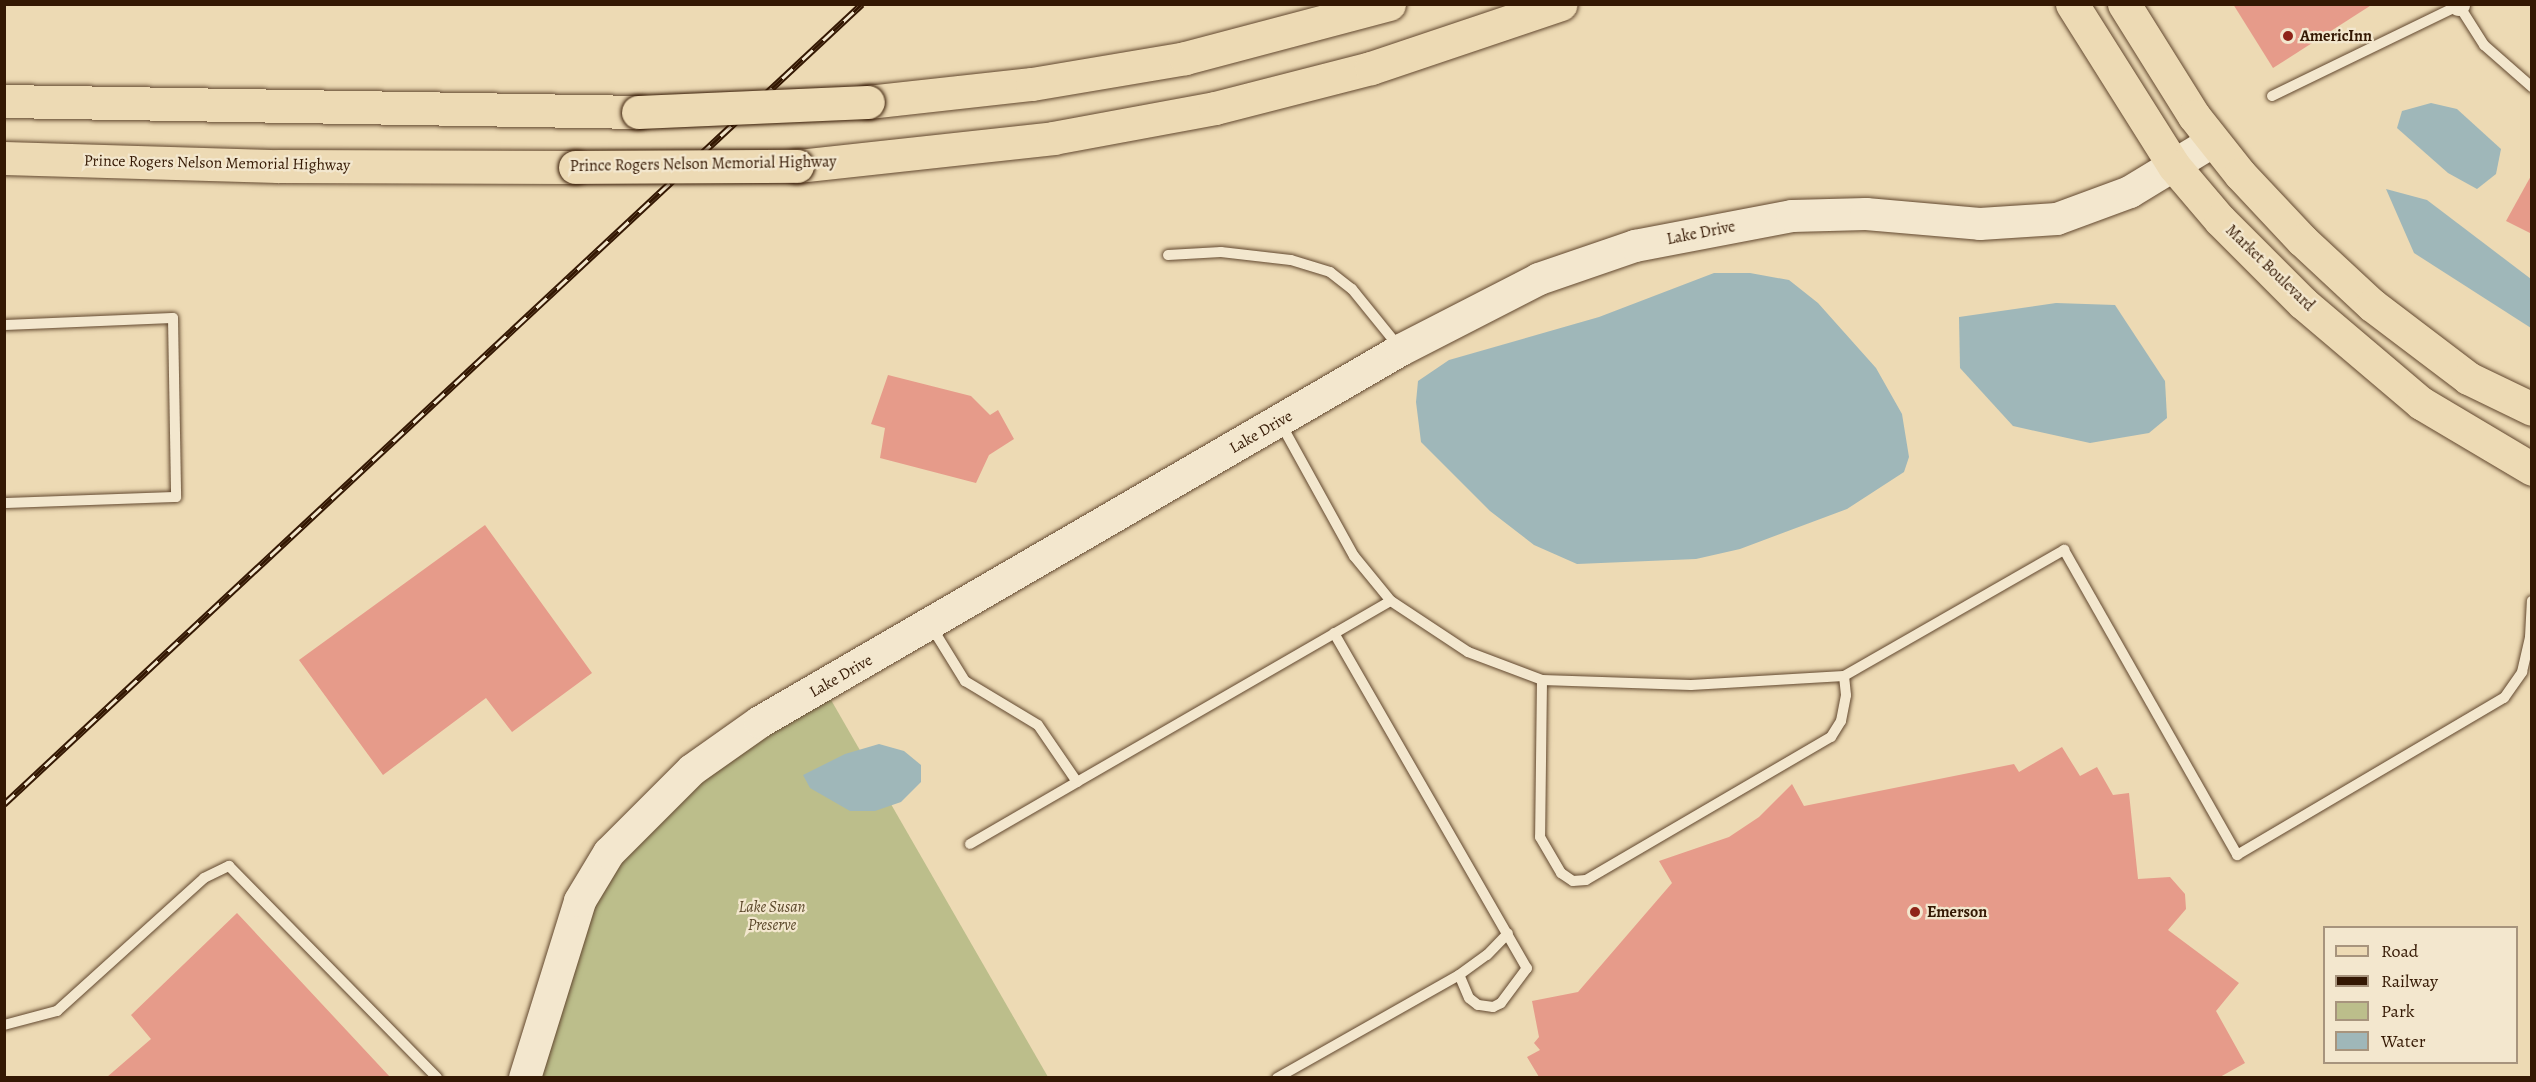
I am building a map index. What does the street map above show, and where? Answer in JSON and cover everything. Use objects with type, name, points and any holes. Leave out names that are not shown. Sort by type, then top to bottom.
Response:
[{"type":"main road","points":[[4,100],[638,112],[868,102],[1032,84],[1185,58],[1389,4]]},
{"type":"main road","name":"Prince Rogers Nelson Memorial Highway","points":[[4,158],[278,166],[797,166],[1053,138],[1204,111],[1382,65],[1561,4]]},
{"type":"main road","name":"Market Boulevard","points":[[2072,4],[2174,166],[2220,220],[2303,303],[2421,403],[2532,469]]},
{"type":"main road","points":[[2124,4],[2214,141],[2302,240],[2372,305],[2468,378],[2532,408]]},
{"type":"street","name":"Lake Drive","points":[[525,1077],[580,901],[609,853],[692,770],[760,723],[1401,350],[1539,279],[1635,246],[1792,216],[1866,214],[1980,224],[2057,219],[2130,192],[2214,141]]},
{"type":"lane","points":[[2272,96],[2459,5],[2484,45],[2532,87]]},
{"type":"lane","points":[[1168,255],[1233,253],[1291,260],[1330,272],[1352,289],[1401,350]]},
{"type":"lane","points":[[4,325],[173,318],[176,496],[4,503]]},
{"type":"lane","points":[[1280,421],[1354,556],[1391,601],[1468,652],[1542,680],[1691,685],[1844,676],[2064,550],[2237,855],[2504,698],[2522,672],[2530,637],[2532,601]]},
{"type":"lane","points":[[970,844],[1391,601]]},
{"type":"lane","points":[[930,624],[964,681],[1038,725],[1077,782]]},
{"type":"lane","points":[[1334,633],[1527,968],[1501,1003],[1493,1007],[1478,1005],[1469,998],[1459,975]]},
{"type":"lane","points":[[1542,680],[1540,837],[1561,873],[1573,881],[1586,880],[1831,737],[1841,721],[1846,695],[1844,676]]},
{"type":"lane","points":[[4,1026],[57,1011],[204,878],[229,866],[437,1077]]},
{"type":"lane","points":[[1276,1077],[1459,975],[1487,955],[1508,933]]},
{"type":"green space","name":"Lake Susan Preserve","points":[[823,686],[1048,1077],[525,1078],[609,853]]},
{"type":"water","points":[[2431,103],[2457,109],[2501,149],[2496,174],[2477,189],[2448,173],[2397,128],[2402,111]]},
{"type":"water","points":[[2386,189],[2427,200],[2531,279],[2531,328],[2414,253]]},
{"type":"water","points":[[1714,273],[1750,273],[1789,280],[1818,303],[1876,368],[1902,414],[1909,457],[1904,472],[1847,509],[1740,549],[1696,559],[1577,564],[1534,545],[1490,511],[1421,442],[1416,402],[1418,381],[1449,360],[1599,317]]},
{"type":"water","points":[[2056,303],[2115,305],[2165,381],[2167,418],[2149,433],[2090,443],[2013,426],[1960,368],[1959,317]]},
{"type":"water","points":[[879,744],[904,751],[921,765],[921,782],[901,802],[875,811],[850,811],[810,788],[803,775],[845,754]]},
{"type":"building","name":"AmericInn","points":[[2233,4],[2373,4],[2273,68]]},
{"type":"building","points":[[2532,174],[2532,234],[2506,221]]},
{"type":"building","points":[[888,375],[971,396],[990,415],[998,410],[1014,439],[989,455],[976,483],[880,458],[885,428],[871,424]]},
{"type":"building","points":[[485,525],[592,673],[512,732],[486,698],[383,775],[299,660]]},
{"type":"building","name":"Emerson","points":[[2062,747],[2080,776],[2097,767],[2113,795],[2129,793],[2138,879],[2170,877],[2185,894],[2186,909],[2168,930],[2239,983],[2216,1011],[2245,1063],[2220,1077],[1539,1077],[1527,1057],[1540,1050],[1534,1043],[1539,1037],[1532,1001],[1578,992],[1672,883],[1659,861],[1729,837],[1759,817],[1792,784],[1804,806],[2014,764],[2019,772]]},
{"type":"building","points":[[237,913],[390,1077],[107,1077],[151,1039],[131,1015]]},
{"type":"railway","points":[[4,804],[862,4]]},
{"type":"place","name":"AmericInn","points":[[2288,36]]},
{"type":"place","name":"Emerson","points":[[1915,912]]}]
